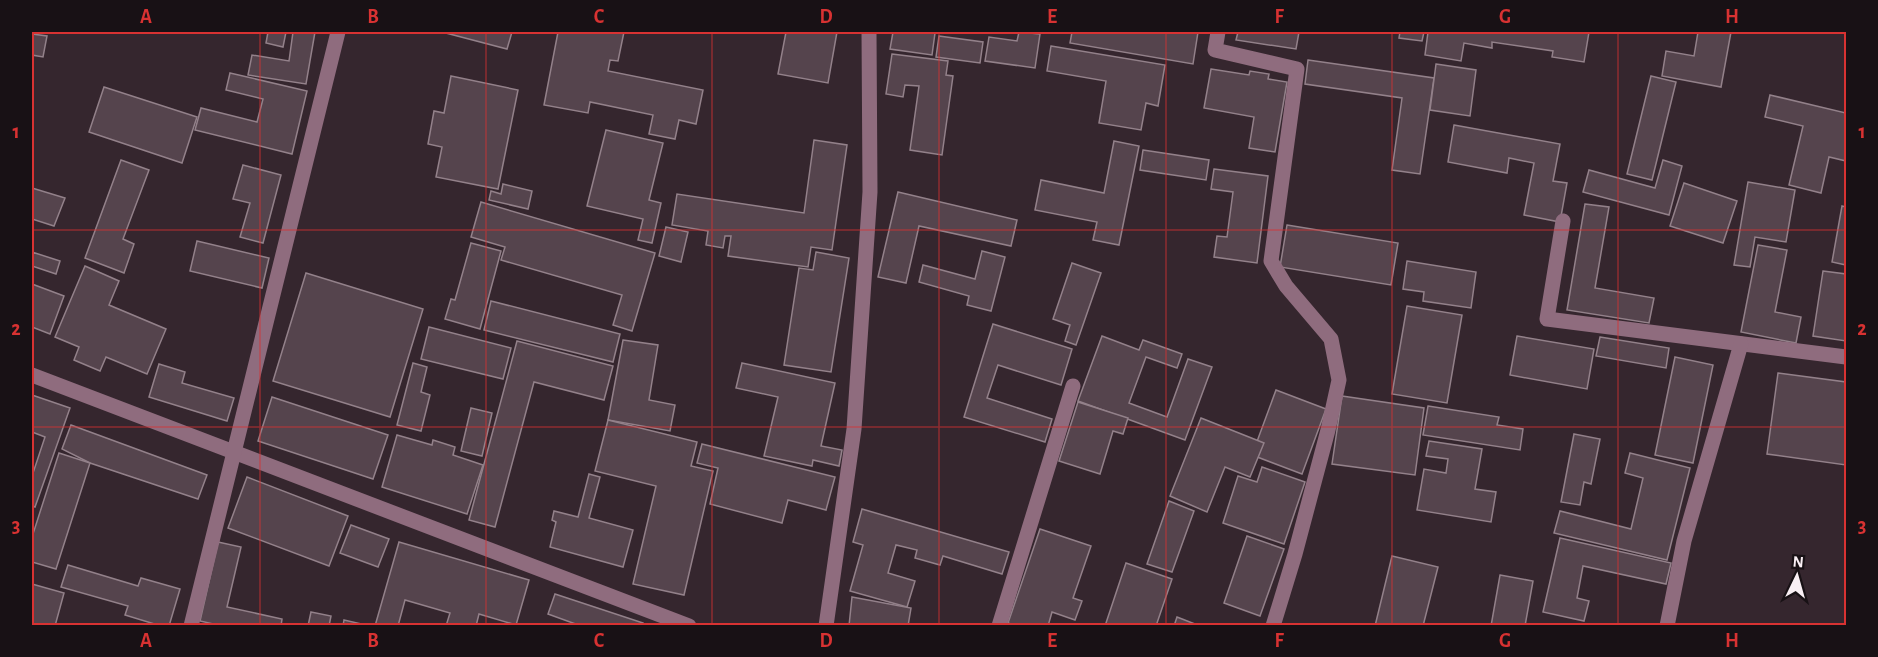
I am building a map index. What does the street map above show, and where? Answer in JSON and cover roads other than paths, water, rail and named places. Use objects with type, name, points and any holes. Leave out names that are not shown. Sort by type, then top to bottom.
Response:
[{"type":"street","points":[[191,626],[338,32]]},
{"type":"street","points":[[826,626],[855,417],[870,192],[869,32]]},
{"type":"street","points":[[1218,32],[1215,50],[1297,69],[1271,261],[1286,286],[1331,339],[1339,380],[1295,555],[1273,626]]},
{"type":"street","points":[[1563,221],[1547,319],[1846,357]]},
{"type":"street","points":[[1667,626],[1684,541],[1741,344]]},
{"type":"street","points":[[32,375],[689,626]]},
{"type":"street","points":[[999,626],[1073,386]]}]
